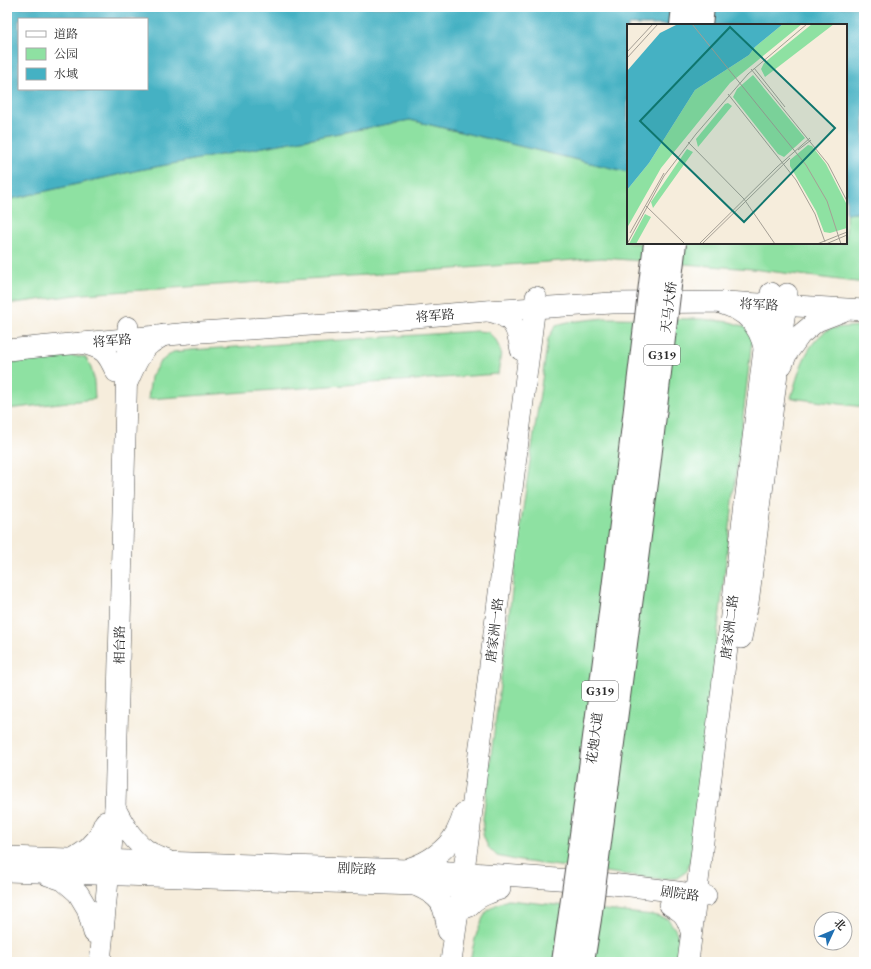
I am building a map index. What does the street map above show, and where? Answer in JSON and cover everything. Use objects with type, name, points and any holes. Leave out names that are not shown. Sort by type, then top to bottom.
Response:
[{"type":"highway","points":[[681,24],[683,7]]},
{"type":"highway","points":[[701,24],[704,7]]},
{"type":"highway","name":"天马大桥","points":[[634,419],[655,244]]},
{"type":"highway","name":"天马大桥","points":[[649,467],[675,244]]},
{"type":"highway","name":"花炮大道","points":[[563,962],[580,843],[634,419]]},
{"type":"highway","name":"花炮大道","points":[[583,962],[590,919],[649,467]]},
{"type":"street","name":"将军路","points":[[7,338],[37,334],[123,333],[164,335],[356,322],[486,311],[531,303],[612,292],[730,290],[778,299],[860,306]]},
{"type":"street","name":"将军路","points":[[7,350],[79,343],[123,333],[200,322],[531,303],[567,306],[612,303],[719,302],[778,299]]},
{"type":"street","name":"唐家洲二路","points":[[698,962],[700,865],[764,348],[778,299]]},
{"type":"street","name":"唐家洲二路","points":[[688,962],[691,931],[700,902],[735,667],[748,603],[776,382],[778,299]]},
{"type":"street","points":[[719,302],[733,307],[745,315],[755,325],[761,335],[764,348]]},
{"type":"street","name":"唐家洲一路","points":[[451,962],[452,932],[531,303]]},
{"type":"street","points":[[525,348],[544,319],[552,312],[567,306]]},
{"type":"street","points":[[776,382],[787,353],[800,335],[817,322],[835,314],[860,306]]},
{"type":"street","points":[[486,311],[499,313],[509,319],[515,326],[525,348]]},
{"type":"street","name":"相台路","points":[[91,962],[99,925],[110,815],[123,333]]},
{"type":"street","points":[[79,343],[96,346],[105,353],[121,380],[133,370],[149,345],[164,335]]},
{"type":"street","points":[[73,859],[88,849],[98,838],[110,815],[124,826],[136,842],[150,853],[170,862]]},
{"type":"street","points":[[452,932],[446,913],[440,901],[410,877],[420,865],[432,859],[445,848],[467,820]]},
{"type":"street","points":[[452,932],[462,914],[470,904],[505,882],[481,857],[473,843],[467,820]]},
{"type":"street","name":"剧院路","points":[[7,857],[73,859],[150,876],[410,877]]},
{"type":"street","name":"剧院路","points":[[7,871],[42,872],[170,862],[505,882],[530,890],[700,902]]},
{"type":"street","points":[[691,931],[688,919],[680,911],[673,899],[695,877],[700,865]]},
{"type":"street","points":[[42,872],[63,880],[78,893],[99,925],[115,898],[123,888],[150,876]]},
{"type":"street","name":"相台路","points":[[99,925],[100,962]]},
{"type":"street","name":"唐家洲一路","points":[[443,962],[452,932]]},
{"type":"green space","points":[[410,120],[627,172],[627,244],[847,244],[847,214],[864,212],[864,283],[752,269],[602,258],[84,294],[7,304],[7,200],[139,170]]},
{"type":"green space","points":[[605,318],[702,319],[730,322],[746,327],[752,340],[691,858],[687,871],[677,878],[660,879],[520,861],[497,856],[488,847],[483,835],[483,819],[519,536],[548,339],[556,325],[568,322]]},
{"type":"green space","points":[[859,326],[864,327],[864,407],[791,398],[796,380],[808,351],[820,336],[830,329]]},
{"type":"green space","points":[[477,331],[488,332],[496,340],[501,352],[498,374],[148,399],[151,377],[159,363],[173,352]]},
{"type":"green space","points":[[72,356],[85,357],[91,367],[95,399],[7,409],[7,363]]},
{"type":"green space","points":[[508,900],[653,915],[668,919],[681,942],[680,962],[470,962],[480,923],[486,913],[490,908]]},
{"type":"water","points":[[7,7],[864,7],[864,212],[847,214],[847,24],[627,24],[627,172],[410,120],[139,170],[7,200]]}]
